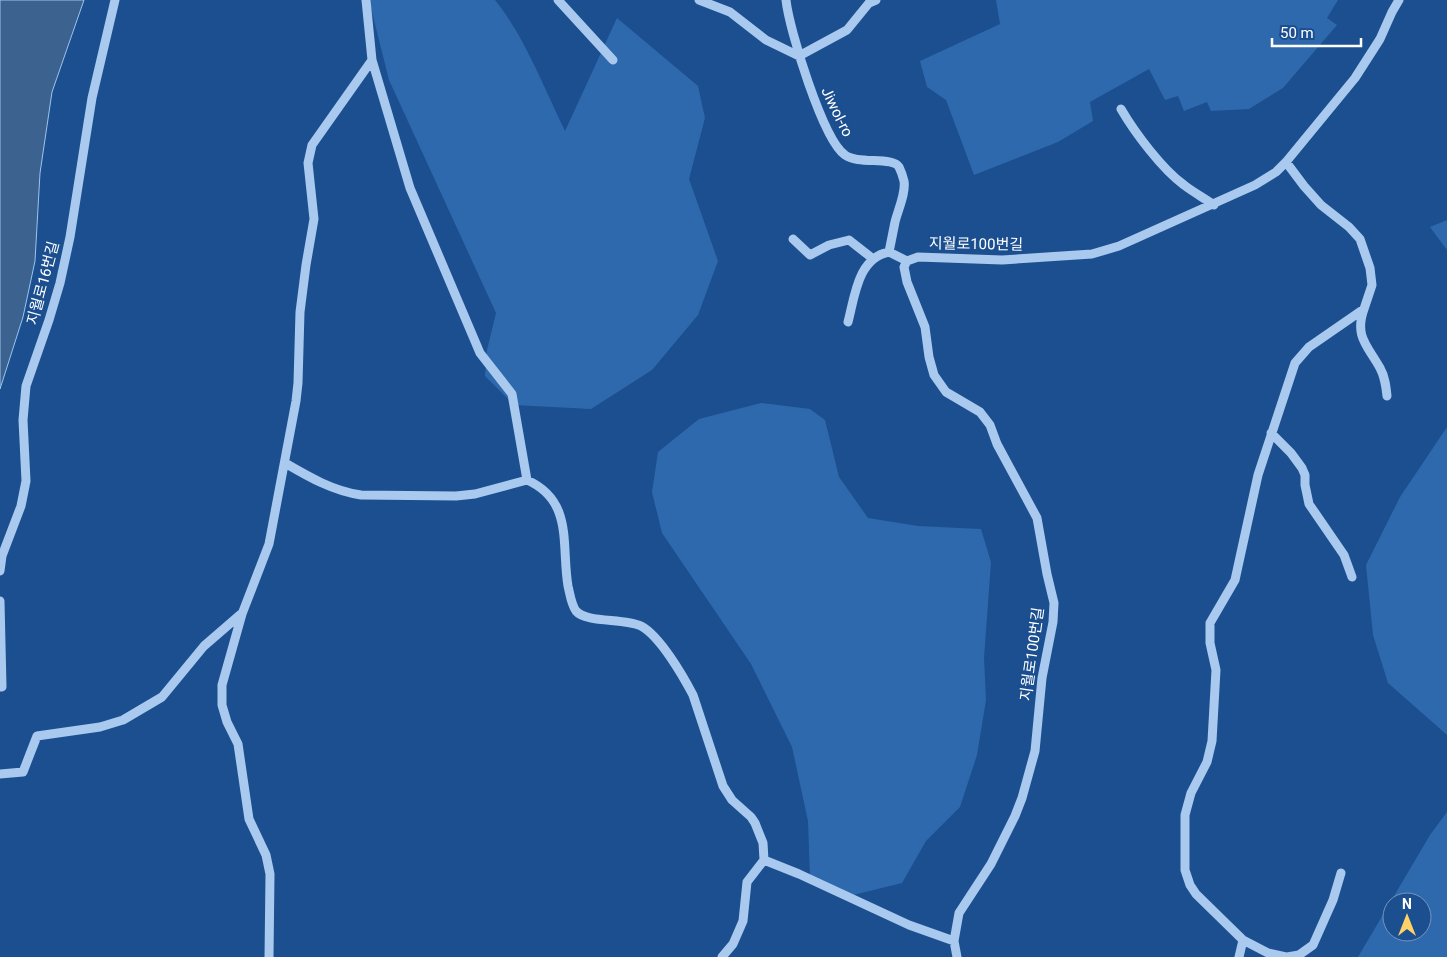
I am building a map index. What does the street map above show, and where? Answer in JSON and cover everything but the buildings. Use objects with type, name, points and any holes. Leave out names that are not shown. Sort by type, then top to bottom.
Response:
[{"type":"street","name":"지월로16번길","points":[[0,571],[2,556],[22,506],[26,481],[24,420],[26,386],[50,320],[60,283],[70,237],[92,98],[115,0]]},
{"type":"street","points":[[366,0],[372,60],[410,188],[480,352],[512,394],[526,480]]},
{"type":"street","points":[[558,0],[613,60]]},
{"type":"street","points":[[699,0],[730,12],[766,40],[799,56],[847,30],[869,3],[876,0]]},
{"type":"street","name":"Jiwol-ro","points":[[786,0],[799,56],[818,107],[836,144],[844,154],[853,160],[888,161],[895,162],[899,166],[905,182],[889,252]]},
{"type":"street","name":"지월로100번길","points":[[956,957],[954,941],[959,913],[991,864],[1022,798],[1035,751],[1041,685],[1053,622],[1054,603],[1046,574],[1037,518],[997,444],[990,425],[980,412],[946,392],[934,375],[929,357],[925,327],[907,282],[904,267],[907,261],[918,257],[1002,260],[1092,254],[1119,246],[1255,185],[1276,172],[1286,162],[1355,78],[1380,39],[1399,0]]},
{"type":"street","points":[[269,957],[270,874],[266,855],[250,819],[238,744],[227,722],[222,705],[222,685],[242,614],[269,544],[285,463],[298,383],[300,312],[314,219],[308,174],[310,153],[312,145],[372,60]]},
{"type":"street","points":[[1121,109],[1131,125],[1172,175],[1214,205]]},
{"type":"street","points":[[1286,162],[1321,205],[1355,232],[1360,239],[1370,268],[1372,285],[1360,320],[1362,340],[1380,368],[1387,396]]},
{"type":"street","points":[[793,239],[810,255],[829,245],[849,240],[872,258]]},
{"type":"street","points":[[848,322],[856,290],[865,267],[872,258],[889,252],[907,261]]},
{"type":"street","points":[[1341,873],[1333,900],[1313,946],[1299,954],[1287,957],[1268,953],[1243,940],[1204,903],[1190,885],[1185,870],[1185,815],[1191,793],[1207,762],[1212,741],[1216,670],[1210,643],[1210,623],[1235,580],[1258,475],[1295,363],[1309,347],[1364,309]]},
{"type":"street","points":[[1272,433],[1302,468],[1309,504],[1344,554],[1352,577]]},
{"type":"street","points":[[285,463],[328,486],[361,495],[456,496],[475,494],[526,480],[534,483],[555,502],[562,518],[565,532],[566,576],[571,601],[576,610],[581,616],[623,620],[633,623],[649,631],[658,640],[693,695],[723,786],[732,800],[751,817],[763,843],[764,860],[747,882],[743,921],[733,944],[722,957]]},
{"type":"street","points":[[0,601],[2,687],[0,687]]},
{"type":"street","points":[[0,774],[24,772],[37,736],[100,727],[123,720],[162,697],[204,646],[242,614]]},
{"type":"street","points":[[764,860],[799,874],[909,925],[954,941]]},
{"type":"street","points":[[1239,957],[1243,940]]},
{"type":"shaded area","points":[[0,0],[84,0],[52,92],[40,173],[35,261],[23,317],[0,389]]},
{"type":"shaded area","points":[[371,0],[495,0],[506,14],[525,46],[565,131],[617,18],[698,86],[705,118],[689,179],[718,261],[698,315],[652,370],[591,409],[514,405],[485,376],[487,350],[496,313],[389,80],[370,4]]},
{"type":"shaded area","points":[[996,0],[1338,0],[1327,18],[1337,25],[1283,88],[1249,109],[1211,111],[1207,102],[1184,111],[1178,96],[1165,100],[1149,69],[1090,102],[1093,121],[1058,142],[974,175],[946,100],[927,87],[920,61],[1000,24]]},
{"type":"shaded area","points":[[1447,220],[1447,250],[1430,227]]},
{"type":"shaded area","points":[[761,403],[810,409],[825,420],[839,477],[868,518],[918,526],[981,529],[991,562],[984,658],[986,700],[977,755],[960,807],[926,841],[902,883],[849,896],[810,877],[808,821],[792,747],[751,664],[662,533],[652,492],[658,452],[699,419]]},
{"type":"shaded area","points":[[1447,427],[1447,735],[1388,683],[1373,635],[1366,565],[1400,497]]},
{"type":"shaded area","points":[[1447,812],[1447,957],[1358,957],[1382,916],[1382,942],[1432,942],[1432,892],[1396,892],[1430,835]]}]
